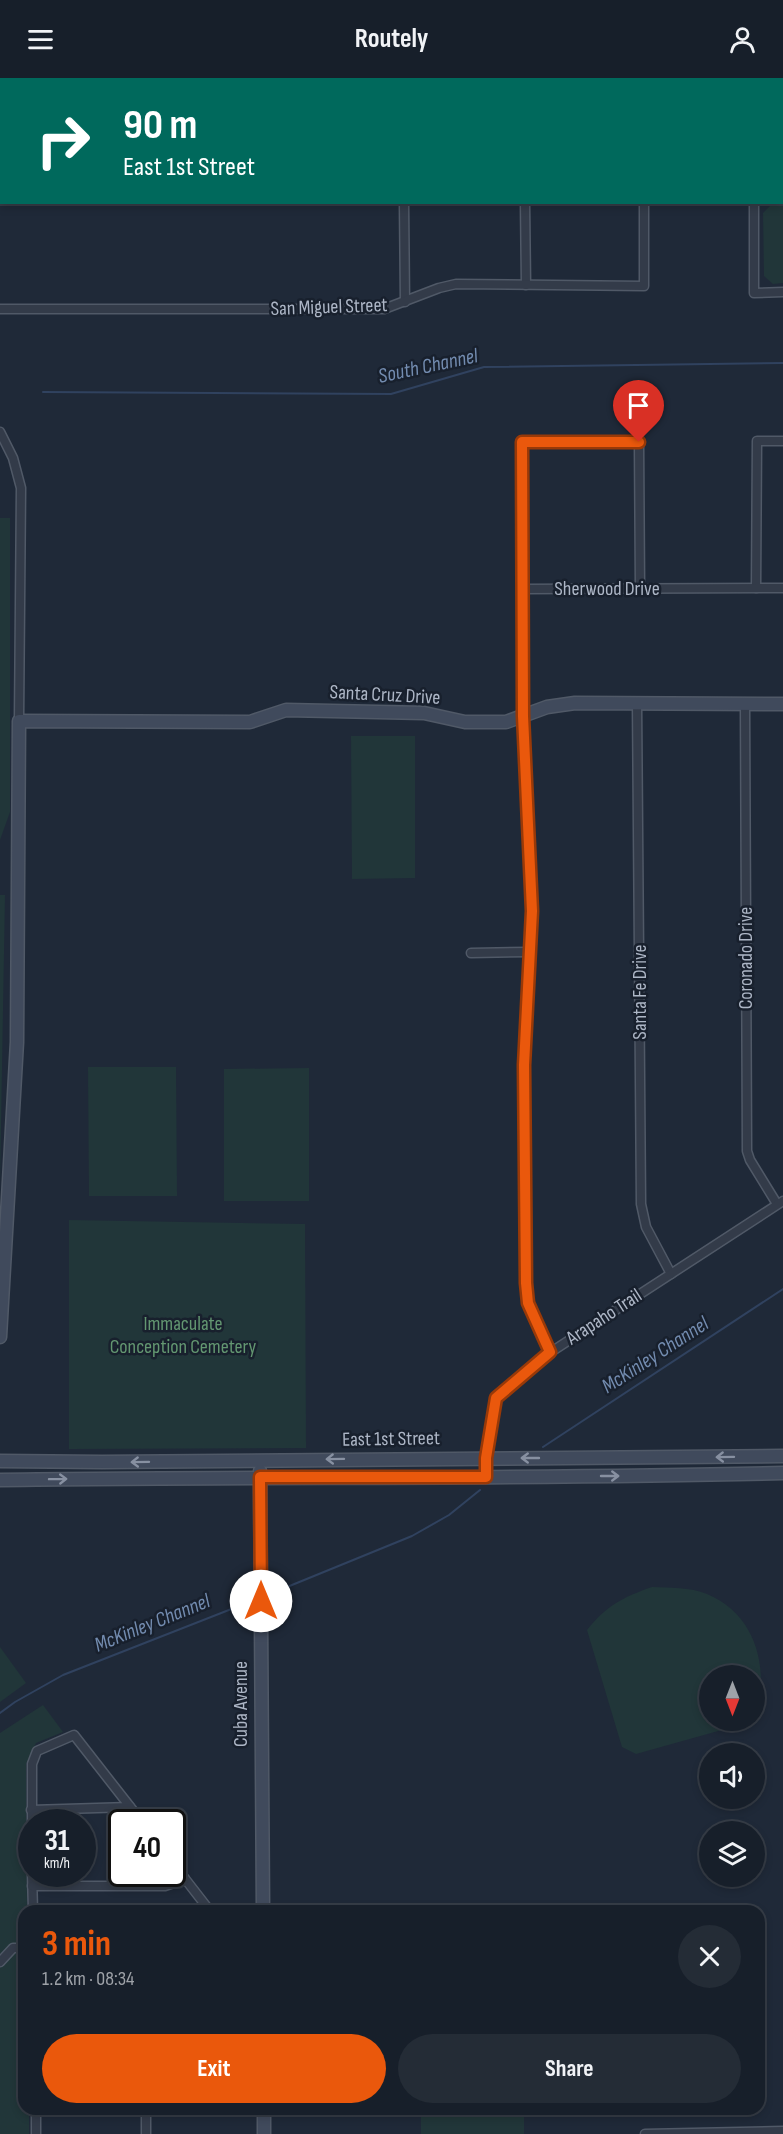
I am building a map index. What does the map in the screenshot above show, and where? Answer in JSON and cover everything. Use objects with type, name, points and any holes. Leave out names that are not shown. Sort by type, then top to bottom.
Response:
[{"type":"street","points":[[404,204],[405,302]]},
{"type":"street","points":[[525,204],[526,285]]},
{"type":"street","name":"San Miguel Street","points":[[0,309],[384,309],[456,284],[644,286],[645,204]]},
{"type":"street","points":[[754,204],[754,293],[783,292]]},
{"type":"street","points":[[0,432],[13,458],[21,488],[16,1042],[0,1337]]},
{"type":"street","points":[[756,588],[758,441],[783,441]]},
{"type":"street","points":[[550,1352],[528,1303],[526,1283],[524,1065],[532,911],[523,716],[522,442],[639,442],[640,589]]},
{"type":"street","name":"Sherwood Drive","points":[[523,589],[783,588]]},
{"type":"street","name":"Santa Cruz Drive","points":[[19,721],[250,722],[286,710],[424,712],[465,722],[506,722],[547,707],[574,703],[783,704]]},
{"type":"street","name":"Santa Fe Drive","points":[[638,703],[641,1204],[646,1227],[671,1274]]},
{"type":"street","name":"Coronado Drive","points":[[745,704],[747,1151],[750,1160],[780,1202]]},
{"type":"street","points":[[471,953],[530,952]]},
{"type":"street","name":"Arapaho Trail","points":[[486,1477],[486,1458],[496,1398],[550,1352],[780,1202]]},
{"type":"street","name":"East 1st Street","points":[[0,1461],[783,1456]]},
{"type":"street","points":[[375,1477],[377,1459]]},
{"type":"street","name":"Cuba Avenue","points":[[261,1460],[263,1905]]},
{"type":"street","name":"East 1st Street","points":[[0,1480],[783,1473]]},
{"type":"street","points":[[32,1809],[32,1764],[37,1751],[74,1735],[130,1808]]},
{"type":"street","points":[[81,1809],[130,1808]]},
{"type":"street","points":[[186,1879],[206,1905]]},
{"type":"street","points":[[32,1887],[33,1905]]},
{"type":"street","points":[[0,1962],[13,1948],[18,1948]]},
{"type":"street","points":[[36,2115],[36,2134]]},
{"type":"street","points":[[146,2115],[146,2134]]},
{"type":"street","points":[[264,2115],[264,2134]]},
{"type":"street","points":[[645,2133],[783,2131]]},
{"type":"green space","points":[[772,204],[783,204],[783,283],[773,284],[764,276],[763,213]]},
{"type":"green space","points":[[0,518],[10,518],[10,812],[0,840]]},
{"type":"green space","points":[[351,736],[415,736],[415,878],[352,879]]},
{"type":"green space","points":[[0,895],[5,895],[0,1184]]},
{"type":"green space","points":[[88,1067],[176,1067],[177,1196],[89,1196]]},
{"type":"green space","points":[[309,1068],[309,1201],[224,1201],[224,1069]]},
{"type":"green space","name":"Immaculate Conception Cemetery","points":[[69,1220],[305,1224],[306,1448],[69,1449]]},
{"type":"green space","points":[[652,1587],[694,1590],[724,1603],[749,1630],[760,1665],[699,1665],[699,1731],[718,1731],[636,1754],[622,1747],[587,1630],[616,1603]]},
{"type":"green space","points":[[0,1647],[26,1683],[0,1702]]},
{"type":"green space","points":[[43,1705],[63,1732],[36,1743],[26,1764],[26,1809],[18,1809],[18,1887],[27,1887],[27,1905],[18,1905],[18,2115],[29,2115],[29,2134],[0,2134],[0,1733]]},
{"type":"green space","points":[[421,2115],[524,2115],[524,2134],[421,2134]]},
{"type":"waterway","name":"South Channel","points":[[43,392],[391,394],[484,367],[783,363]]},
{"type":"waterway","name":"McKinley Channel","points":[[543,1447],[783,1289]]},
{"type":"waterway","name":"McKinley Channel","points":[[265,1596],[412,1536],[449,1515],[480,1490]]},
{"type":"waterway","name":"McKinley Channel","points":[[0,1713],[63,1675],[257,1599]]},
{"type":"route","points":[[261,1601],[260,1477],[486,1477],[486,1458],[496,1398],[550,1352],[528,1303],[526,1283],[524,1065],[532,911],[523,716],[522,442],[639,442]]}]
